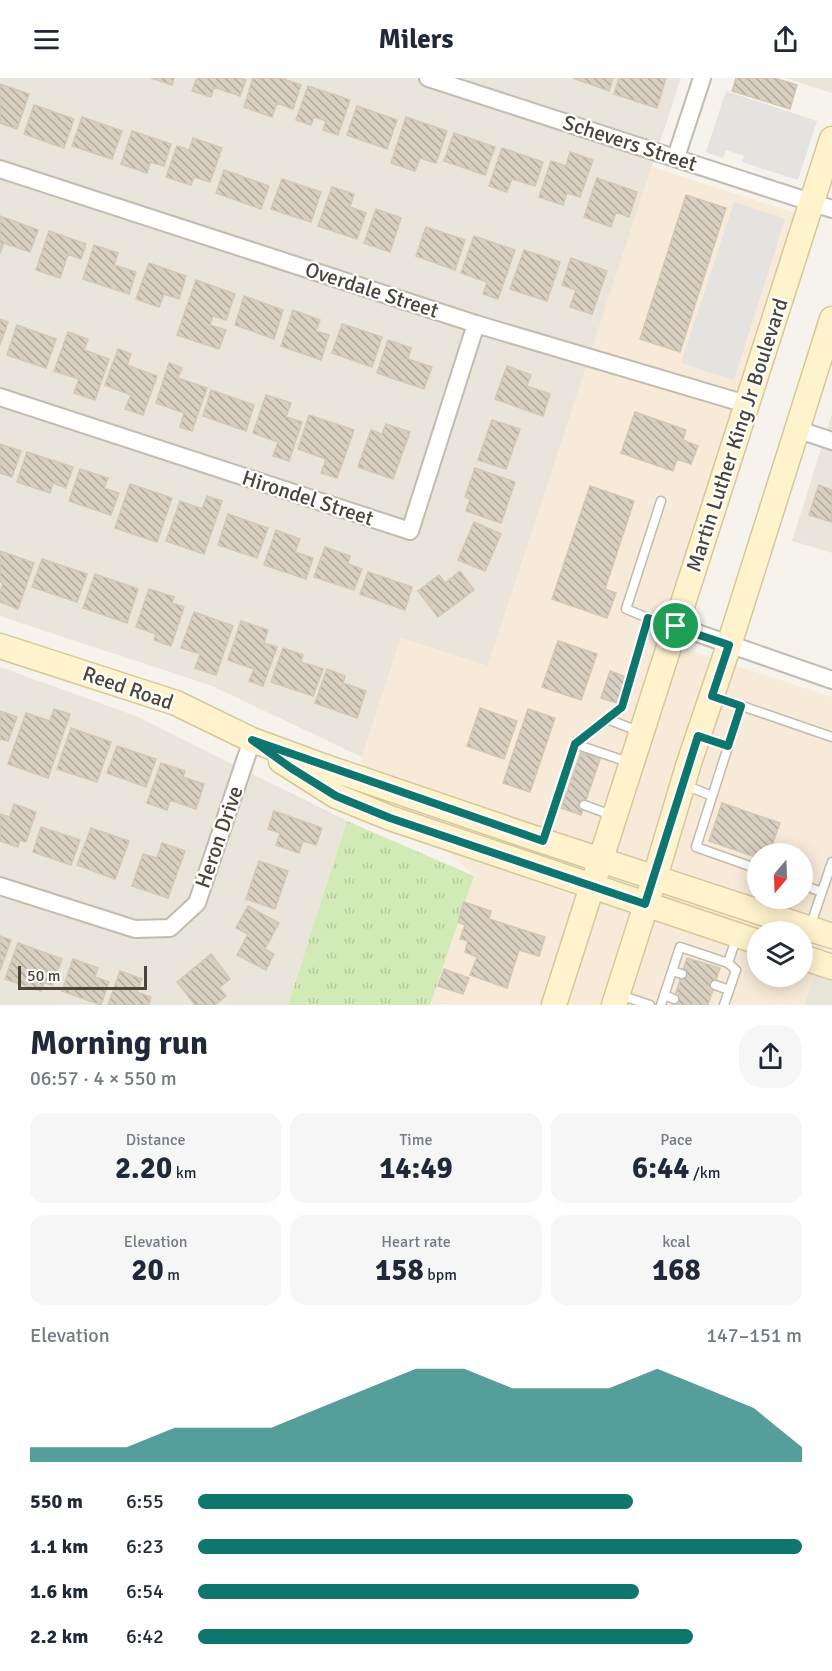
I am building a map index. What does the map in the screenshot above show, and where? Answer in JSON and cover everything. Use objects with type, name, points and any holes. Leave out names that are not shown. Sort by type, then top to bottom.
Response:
[{"type":"main road","name":"Martin Luther King Jr Boulevard","points":[[554,1005],[746,404],[822,206],[832,139]]},
{"type":"main road","points":[[615,1000],[832,319]]},
{"type":"main road","name":"Reed Road","points":[[0,645],[176,703],[252,740],[543,841],[821,932]]},
{"type":"main road","name":"Reed Road","points":[[252,740],[336,796],[390,818],[747,939]]},
{"type":"main road","points":[[813,961],[832,967]]},
{"type":"street","name":"Schevers Street","points":[[428,78],[822,206]]},
{"type":"street","points":[[676,157],[702,78]]},
{"type":"street","name":"Overdale Street","points":[[0,169],[476,324],[746,404]]},
{"type":"street","name":"Hirondel Street","points":[[0,398],[410,531],[476,324]]},
{"type":"street","points":[[796,429],[832,441]]},
{"type":"street","points":[[676,626],[832,680]]},
{"type":"street","name":"Heron Drive","points":[[0,886],[135,929],[170,928],[197,903],[252,740]]},
{"type":"lane","points":[[661,501],[626,609],[676,626]]},
{"type":"lane","points":[[543,841],[561,797],[575,744],[622,707],[648,618]]},
{"type":"lane","points":[[712,696],[832,736]]},
{"type":"lane","points":[[741,706],[696,847],[747,865]]},
{"type":"lane","points":[[607,719],[642,732]]},
{"type":"lane","points":[[698,736],[728,746]]},
{"type":"lane","points":[[575,744],[632,763]]},
{"type":"lane","points":[[682,784],[712,796]]},
{"type":"lane","points":[[584,805],[614,816]]},
{"type":"lane","points":[[821,932],[822,892],[832,862]]},
{"type":"lane","points":[[813,889],[822,892]]},
{"type":"lane","points":[[728,963],[747,939]]},
{"type":"lane","points":[[661,1005],[680,947],[728,963],[736,970],[724,1005]]},
{"type":"lane","points":[[672,971],[682,974]]},
{"type":"lane","points":[[715,985],[729,990]]},
{"type":"lane","points":[[664,995],[674,999]]},
{"type":"lane","points":[[615,1000],[650,1005]]},
{"type":"shaded area","points":[[0,78],[681,78],[488,666],[401,638],[362,757],[212,686],[0,616]]},
{"type":"shaded area","points":[[785,78],[832,78],[832,93]]},
{"type":"shaded area","points":[[726,91],[817,121],[798,180],[742,162],[744,156],[726,150],[723,158],[706,152]]},
{"type":"shaded area","points":[[652,167],[798,214],[661,641],[832,697],[832,927],[813,980],[813,921],[747,921],[747,987],[810,987],[804,1005],[430,1005],[474,876],[360,767],[401,638],[488,666]]},
{"type":"shaded area","points":[[734,202],[785,219],[734,380],[681,363]]},
{"type":"shaded area","points":[[832,414],[832,553],[792,541]]},
{"type":"shaded area","points":[[0,667],[136,716],[347,821],[288,1005],[0,1005]]},
{"type":"shaded area","points":[[815,972],[832,978],[832,1005],[804,1005],[810,987],[813,987]]},
{"type":"green space","points":[[347,821],[474,876],[430,1005],[288,1005]]},
{"type":"building","points":[[151,78],[174,78],[172,85]]},
{"type":"building","points":[[197,78],[246,80],[240,96],[214,87],[211,97],[192,91]]},
{"type":"building","points":[[253,78],[281,78],[301,85],[293,109],[277,103],[272,117],[244,107]]},
{"type":"building","points":[[573,78],[613,78],[609,91]]},
{"type":"building","points":[[619,78],[666,78],[657,108],[614,94]]},
{"type":"building","points":[[736,78],[775,78],[797,85],[790,109],[732,91]]},
{"type":"building","points":[[0,84],[29,94],[17,129],[0,123]]},
{"type":"building","points":[[308,86],[350,100],[338,135],[323,130],[326,121],[314,117],[311,125],[296,120]]},
{"type":"building","points":[[34,105],[74,119],[64,148],[24,134]]},
{"type":"building","points":[[357,106],[397,120],[387,149],[347,135]]},
{"type":"building","points":[[82,117],[122,131],[112,159],[72,146]]},
{"type":"building","points":[[406,117],[447,131],[436,163],[420,158],[415,171],[391,163]]},
{"type":"building","points":[[132,131],[171,144],[164,166],[150,162],[147,173],[121,164]]},
{"type":"building","points":[[454,133],[495,147],[485,175],[444,161]]},
{"type":"building","points":[[193,138],[222,148],[210,182],[194,177],[191,185],[166,177],[177,146],[189,150]]},
{"type":"building","points":[[502,148],[543,162],[535,186],[512,179],[507,192],[489,186]]},
{"type":"building","points":[[570,152],[593,160],[580,197],[567,193],[563,205],[539,197],[551,161],[566,166]]},
{"type":"building","points":[[224,170],[269,186],[261,209],[216,193]]},
{"type":"building","points":[[597,178],[637,192],[629,217],[616,212],[611,227],[584,217]]},
{"type":"building","points":[[282,179],[321,192],[311,222],[271,209]]},
{"type":"building","points":[[332,187],[354,194],[350,207],[366,213],[357,239],[318,226]]},
{"type":"building","points":[[686,195],[726,208],[680,352],[640,339]]},
{"type":"building","points":[[376,209],[401,218],[390,252],[364,243]]},
{"type":"building","points":[[0,216],[38,230],[30,252],[4,243],[0,253]]},
{"type":"building","points":[[426,227],[465,240],[455,270],[416,256]]},
{"type":"building","points":[[49,231],[86,244],[81,259],[68,254],[60,278],[36,270]]},
{"type":"building","points":[[474,236],[515,250],[498,299],[483,294],[487,282],[461,273]]},
{"type":"building","points":[[94,245],[118,253],[114,265],[136,272],[129,294],[83,279]]},
{"type":"building","points":[[524,250],[560,262],[547,301],[510,289]]},
{"type":"building","points":[[571,258],[607,271],[592,314],[570,307],[576,290],[562,285]]},
{"type":"building","points":[[149,263],[186,276],[179,299],[164,294],[159,307],[136,299]]},
{"type":"building","points":[[196,280],[235,294],[226,320],[213,316],[210,325],[226,330],[219,349],[177,335]]},
{"type":"building","points":[[244,296],[283,310],[274,339],[235,325]]},
{"type":"building","points":[[293,310],[320,320],[316,331],[329,335],[321,360],[281,346]]},
{"type":"building","points":[[0,319],[8,322],[0,345]]},
{"type":"building","points":[[342,324],[382,337],[372,367],[332,353]]},
{"type":"building","points":[[17,325],[56,339],[46,368],[7,355]]},
{"type":"building","points":[[68,332],[88,339],[84,350],[109,359],[95,400],[74,393],[79,379],[54,371]]},
{"type":"building","points":[[388,340],[411,348],[408,359],[432,367],[424,389],[377,373]]},
{"type":"building","points":[[118,349],[131,354],[127,365],[157,376],[143,415],[125,409],[131,395],[105,385]]},
{"type":"building","points":[[169,363],[182,368],[178,378],[207,388],[192,431],[180,427],[184,413],[156,403]]},
{"type":"building","points":[[507,366],[531,375],[527,386],[550,394],[543,416],[495,399]]},
{"type":"building","points":[[211,390],[254,405],[246,431],[203,416]]},
{"type":"building","points":[[266,395],[291,403],[286,417],[302,422],[289,461],[273,456],[278,442],[253,433]]},
{"type":"building","points":[[635,412],[686,430],[683,440],[698,446],[691,464],[677,459],[673,471],[621,453]]},
{"type":"building","points":[[309,415],[354,430],[337,478],[321,473],[326,459],[298,449]]},
{"type":"building","points":[[492,420],[520,429],[506,469],[478,460]]},
{"type":"building","points":[[386,424],[410,432],[393,479],[358,467],[371,430],[382,434]]},
{"type":"building","points":[[0,444],[21,451],[12,477],[0,473]]},
{"type":"building","points":[[27,452],[73,467],[66,488],[53,483],[50,493],[17,482]]},
{"type":"building","points":[[475,468],[515,482],[501,523],[466,511],[470,499],[465,497]]},
{"type":"building","points":[[80,469],[108,478],[104,488],[119,493],[111,515],[69,501]]},
{"type":"building","points":[[130,484],[172,498],[157,542],[115,528]]},
{"type":"building","points":[[819,485],[832,490],[832,522],[809,515]]},
{"type":"building","points":[[590,486],[634,501],[605,589],[616,593],[607,618],[552,599]]},
{"type":"building","points":[[207,496],[222,501],[204,554],[166,541],[180,501],[202,509]]},
{"type":"building","points":[[228,514],[268,528],[257,558],[218,545]]},
{"type":"building","points":[[474,522],[501,534],[485,571],[458,560]]},
{"type":"building","points":[[276,530],[300,539],[295,552],[313,558],[306,579],[264,565]]},
{"type":"building","points":[[325,547],[350,556],[348,564],[362,569],[354,590],[314,577]]},
{"type":"building","points":[[0,551],[34,563],[18,609],[0,602],[3,583],[0,582]]},
{"type":"building","points":[[42,559],[87,574],[77,602],[32,587]]},
{"type":"building","points":[[460,571],[474,590],[438,617],[418,591],[439,575],[445,583]]},
{"type":"building","points":[[368,572],[412,587],[405,610],[360,594]]},
{"type":"building","points":[[95,574],[138,589],[127,623],[83,608]]},
{"type":"building","points":[[149,589],[174,597],[172,603],[184,607],[171,646],[154,640],[156,634],[136,627]]},
{"type":"building","points":[[194,612],[233,626],[216,675],[195,668],[200,654],[181,648]]},
{"type":"building","points":[[241,621],[268,630],[264,643],[277,647],[263,686],[249,681],[254,669],[228,660]]},
{"type":"building","points":[[558,641],[597,654],[581,700],[542,687]]},
{"type":"building","points":[[283,648],[303,655],[301,662],[323,669],[313,696],[271,682]]},
{"type":"building","points":[[327,669],[345,676],[343,683],[366,691],[357,718],[315,703]]},
{"type":"building","points":[[610,671],[626,677],[617,703],[601,698]]},
{"type":"building","points":[[480,708],[517,721],[504,759],[467,746]]},
{"type":"building","points":[[54,709],[70,714],[48,778],[8,764],[26,713],[50,721]]},
{"type":"building","points":[[528,709],[555,718],[530,792],[503,783]]},
{"type":"building","points":[[0,711],[17,717],[8,741],[0,739]]},
{"type":"building","points":[[71,728],[111,742],[97,782],[57,769]]},
{"type":"building","points":[[117,746],[156,759],[146,787],[107,773]]},
{"type":"building","points":[[581,752],[600,759],[581,815],[561,808]]},
{"type":"building","points":[[161,763],[185,771],[183,777],[204,784],[196,809],[170,800],[167,810],[147,803]]},
{"type":"building","points":[[722,803],[780,823],[773,843],[747,843],[747,854],[709,841]]},
{"type":"building","points":[[14,804],[36,812],[26,842],[20,840],[18,847],[0,841],[0,814],[10,817]]},
{"type":"building","points":[[274,811],[322,828],[316,845],[303,841],[299,853],[276,845],[280,833],[268,829]]},
{"type":"building","points":[[41,827],[80,840],[71,865],[33,852]]},
{"type":"building","points":[[91,828],[129,841],[115,879],[77,865]]},
{"type":"building","points":[[162,843],[185,851],[168,898],[132,886],[143,854],[157,858]]},
{"type":"building","points":[[259,861],[288,871],[275,909],[246,899]]},
{"type":"building","points":[[464,902],[491,911],[489,919],[545,937],[539,956],[519,950],[507,988],[470,975],[477,957],[465,952],[468,941],[460,939],[465,925],[458,922]]},
{"type":"building","points":[[248,906],[279,923],[265,949],[274,954],[266,970],[237,955],[248,934],[236,928]]},
{"type":"building","points":[[0,936],[11,940],[0,971]]},
{"type":"building","points":[[18,943],[62,959],[52,985],[44,983],[41,991],[5,979]]},
{"type":"building","points":[[211,954],[230,979],[219,988],[226,996],[215,1005],[195,1005],[177,982]]},
{"type":"building","points":[[687,958],[720,968],[708,1005],[672,1005]]},
{"type":"building","points":[[73,959],[98,968],[95,977],[109,982],[101,1005],[62,991]]},
{"type":"building","points":[[444,969],[469,978],[463,994],[438,986]]},
{"type":"building","points":[[120,971],[142,979],[137,992],[151,997],[149,1005],[108,1005]]},
{"type":"route","points":[[648,618],[676,626],[729,645],[712,696],[741,706],[728,746],[698,736],[645,904],[390,818],[336,796],[252,740],[543,841],[575,744],[622,707],[648,618]]}]
